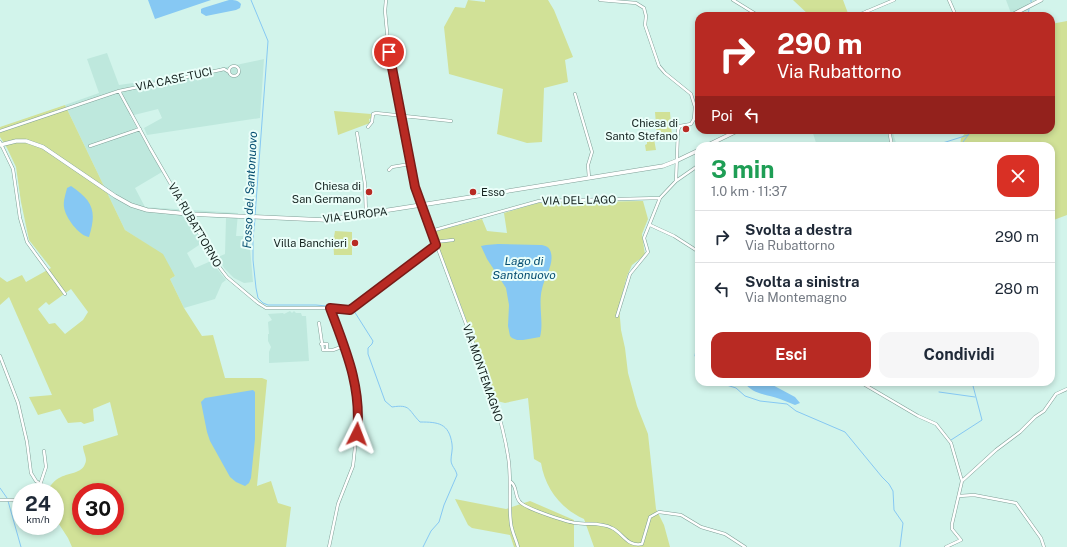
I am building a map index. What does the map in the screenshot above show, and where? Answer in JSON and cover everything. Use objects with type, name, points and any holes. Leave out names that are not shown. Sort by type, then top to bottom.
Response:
[{"type":"main road","points":[[1018,12],[1041,0]]},
{"type":"main road","points":[[714,142],[730,134]]},
{"type":"main road","name":"VIA EUROPA","points":[[1,144],[16,141],[34,143],[50,151],[115,196],[131,205],[152,211],[325,220],[663,166],[695,152]]},
{"type":"street","name":"VIA MONTEMAGNO","points":[[386,0],[385,11],[389,52],[415,187],[494,399],[502,426],[511,481],[511,524],[513,535],[518,547]]},
{"type":"street","points":[[600,0],[636,3],[644,8],[646,16],[645,26],[659,66],[665,73],[691,94],[695,107],[694,119],[691,124],[681,126],[679,128],[676,181]]},
{"type":"street","points":[[733,0],[752,12]]},
{"type":"street","points":[[866,11],[894,0]]},
{"type":"street","points":[[949,0],[954,12]]},
{"type":"street","points":[[232,66],[236,66],[238,69],[238,73],[235,76],[231,75],[229,72],[229,68],[232,66]]},
{"type":"street","name":"VIA CASE TUCI","points":[[119,91],[220,70],[229,72]]},
{"type":"street","points":[[0,131],[119,91]]},
{"type":"street","name":"VIA RUBATTORNO","points":[[119,91],[222,271],[258,303],[268,309],[352,309],[435,243]]},
{"type":"street","points":[[575,94],[592,152],[588,166],[589,178]]},
{"type":"street","points":[[368,127],[371,124],[375,113],[450,121]]},
{"type":"street","points":[[90,146],[140,129]]},
{"type":"street","points":[[357,133],[365,184],[366,214]]},
{"type":"street","points":[[1,144],[13,169],[20,218],[27,242],[65,294]]},
{"type":"street","points":[[388,170],[392,167],[410,164]]},
{"type":"street","points":[[617,316],[630,274],[648,252],[644,238],[660,198],[676,181],[695,168]]},
{"type":"street","name":"VIA DEL LAGO","points":[[431,231],[539,201],[660,198]]},
{"type":"street","points":[[650,224],[674,236],[695,249]]},
{"type":"street","points":[[435,243],[453,240]]},
{"type":"street","points":[[329,547],[338,504],[353,466],[358,420],[354,374],[330,308]]},
{"type":"street","points":[[318,323],[322,350],[344,346]]},
{"type":"street","points":[[321,344],[327,344],[327,350]]},
{"type":"street","points":[[0,356],[18,403],[27,442],[31,473],[39,483]]},
{"type":"street","points":[[867,386],[918,416],[936,424],[951,443],[962,481],[952,529],[961,540],[946,547]]},
{"type":"street","points":[[962,481],[996,450],[1044,411],[1056,394],[1067,389]]},
{"type":"street","points":[[42,483],[46,467],[44,451]]},
{"type":"street","points":[[511,481],[515,484],[518,500],[522,504],[572,523],[591,523],[612,528],[617,531],[627,543],[632,545],[642,544],[650,517],[659,512],[681,515],[701,527],[725,534],[745,547]]},
{"type":"street","points":[[959,496],[974,495],[1016,504],[1041,538],[1044,547]]},
{"type":"street","points":[[0,500],[12,501]]},
{"type":"shaded area","points":[[1006,0],[1035,0],[1029,3],[1028,12],[1010,12]]},
{"type":"shaded area","points":[[107,53],[119,85],[189,75],[264,59],[260,118],[147,135],[144,128],[162,118],[158,109],[130,116],[162,172],[135,188],[145,207],[238,213],[236,236],[249,236],[253,282],[244,283],[234,278],[224,268],[218,257],[225,254],[226,218],[193,216],[191,224],[202,243],[187,253],[195,268],[211,261],[226,280],[222,283],[215,299],[184,308],[170,279],[175,276],[151,247],[125,230],[65,105],[99,93],[87,59]]},
{"type":"shaded area","points":[[813,134],[893,134],[896,142],[816,142]]},
{"type":"shaded area","points":[[290,311],[292,313],[294,311],[296,313],[301,313],[302,316],[306,316],[309,361],[269,363],[269,352],[271,347],[268,341],[268,322],[272,320],[268,314],[284,314]]},
{"type":"green space","points":[[468,0],[485,2],[485,0],[548,0],[554,10],[573,57],[565,60],[568,82],[544,88],[542,142],[527,143],[497,134],[503,89],[449,74],[444,27],[455,7],[465,8]]},
{"type":"green space","points":[[793,0],[843,0],[848,12],[806,12]]},
{"type":"green space","points":[[1067,21],[1067,215],[1055,220],[1055,142],[960,142],[961,138],[964,134],[1055,134],[1055,23]]},
{"type":"green space","points":[[65,105],[125,230],[163,254],[175,276],[170,279],[184,308],[202,336],[213,335],[225,378],[262,378],[267,380],[257,486],[271,481],[278,503],[291,507],[286,547],[72,547],[64,532],[64,483],[52,483],[59,478],[78,471],[83,467],[86,460],[83,446],[118,435],[110,402],[93,409],[94,421],[84,424],[81,422],[68,423],[60,409],[38,415],[29,397],[52,395],[9,297],[0,305],[0,277],[7,282],[22,275],[26,282],[51,268],[29,240],[21,202],[16,167],[0,137],[0,127]],"holes":[[[71,289],[88,312],[83,320],[65,334],[55,323],[49,324],[38,309],[46,302],[49,305]]]},
{"type":"green space","points":[[334,111],[371,114],[372,118],[369,119],[370,123],[338,135]]},
{"type":"green space","points":[[655,112],[670,112],[672,137],[657,137]]},
{"type":"green space","points":[[654,139],[656,150],[646,151],[645,145],[647,144],[647,140]]},
{"type":"green space","points":[[643,201],[648,219],[642,234],[645,255],[632,265],[627,276],[619,306],[621,330],[628,373],[637,406],[648,434],[656,509],[664,525],[670,547],[594,547],[584,519],[568,510],[555,497],[546,481],[541,463],[534,459],[528,398],[505,403],[497,401],[433,232],[482,219],[487,231],[507,233],[504,213],[538,203]]},
{"type":"green space","points":[[335,231],[352,232],[352,255],[334,255],[333,237]]},
{"type":"green space","points":[[455,499],[506,509],[530,501],[574,520],[574,547],[514,547],[510,535],[472,528],[468,525]]},
{"type":"water","points":[[148,0],[211,0],[155,19]]},
{"type":"water","points":[[229,0],[239,2],[241,4],[240,8],[206,16],[201,13],[201,9],[203,8]]},
{"type":"water","points":[[71,186],[84,197],[91,207],[93,220],[89,237],[77,230],[65,211],[65,195],[67,188]]},
{"type":"water","name":"Lago di Santonuovo","points":[[498,244],[542,245],[550,249],[552,258],[541,295],[540,337],[517,340],[510,336],[508,326],[509,305],[506,288],[487,259],[481,246]]},
{"type":"water","points":[[748,386],[774,386],[795,397],[800,403],[795,405],[780,399],[760,394]]},
{"type":"water","points":[[253,390],[255,392],[255,439],[251,478],[249,483],[245,486],[236,482],[230,477],[210,441],[201,402],[205,398]]},
{"type":"waterway","name":"Fosso del Santonuovo","points":[[251,0],[268,41],[255,216]]},
{"type":"waterway","points":[[963,142],[969,134]]},
{"type":"waterway","points":[[946,142],[968,135]]},
{"type":"waterway","name":"Fosso del Santonuovo","points":[[255,219],[253,260],[258,298],[263,303],[268,305],[316,305],[348,308],[354,311],[373,341],[368,348],[368,354],[385,401],[392,407],[406,407],[420,422],[432,422],[442,425],[451,437],[451,462],[457,475],[444,505],[439,522],[431,531],[423,547]]},
{"type":"waterway","points":[[730,386],[736,388],[745,396],[760,401],[787,404],[796,411],[845,432],[889,484],[893,491],[894,510],[903,523],[900,547]]},
{"type":"waterway","points":[[951,440],[982,420],[973,386]]},
{"type":"waterway","points":[[939,392],[975,397]]},
{"type":"waterway","points":[[0,488],[7,498]]},
{"type":"waterway","points":[[8,501],[21,547]]},
{"type":"place","name":"Chiesa di Santo Stefano","points":[[686,129]]},
{"type":"place","name":"Chiesa di San Germano","points":[[369,192]]},
{"type":"place","name":"Esso","points":[[473,192]]},
{"type":"place","name":"Villa Banchieri","points":[[355,243]]},
{"type":"route","points":[[357,434],[358,420],[354,374],[330,308],[350,310],[436,245],[415,187],[389,52]]}]
